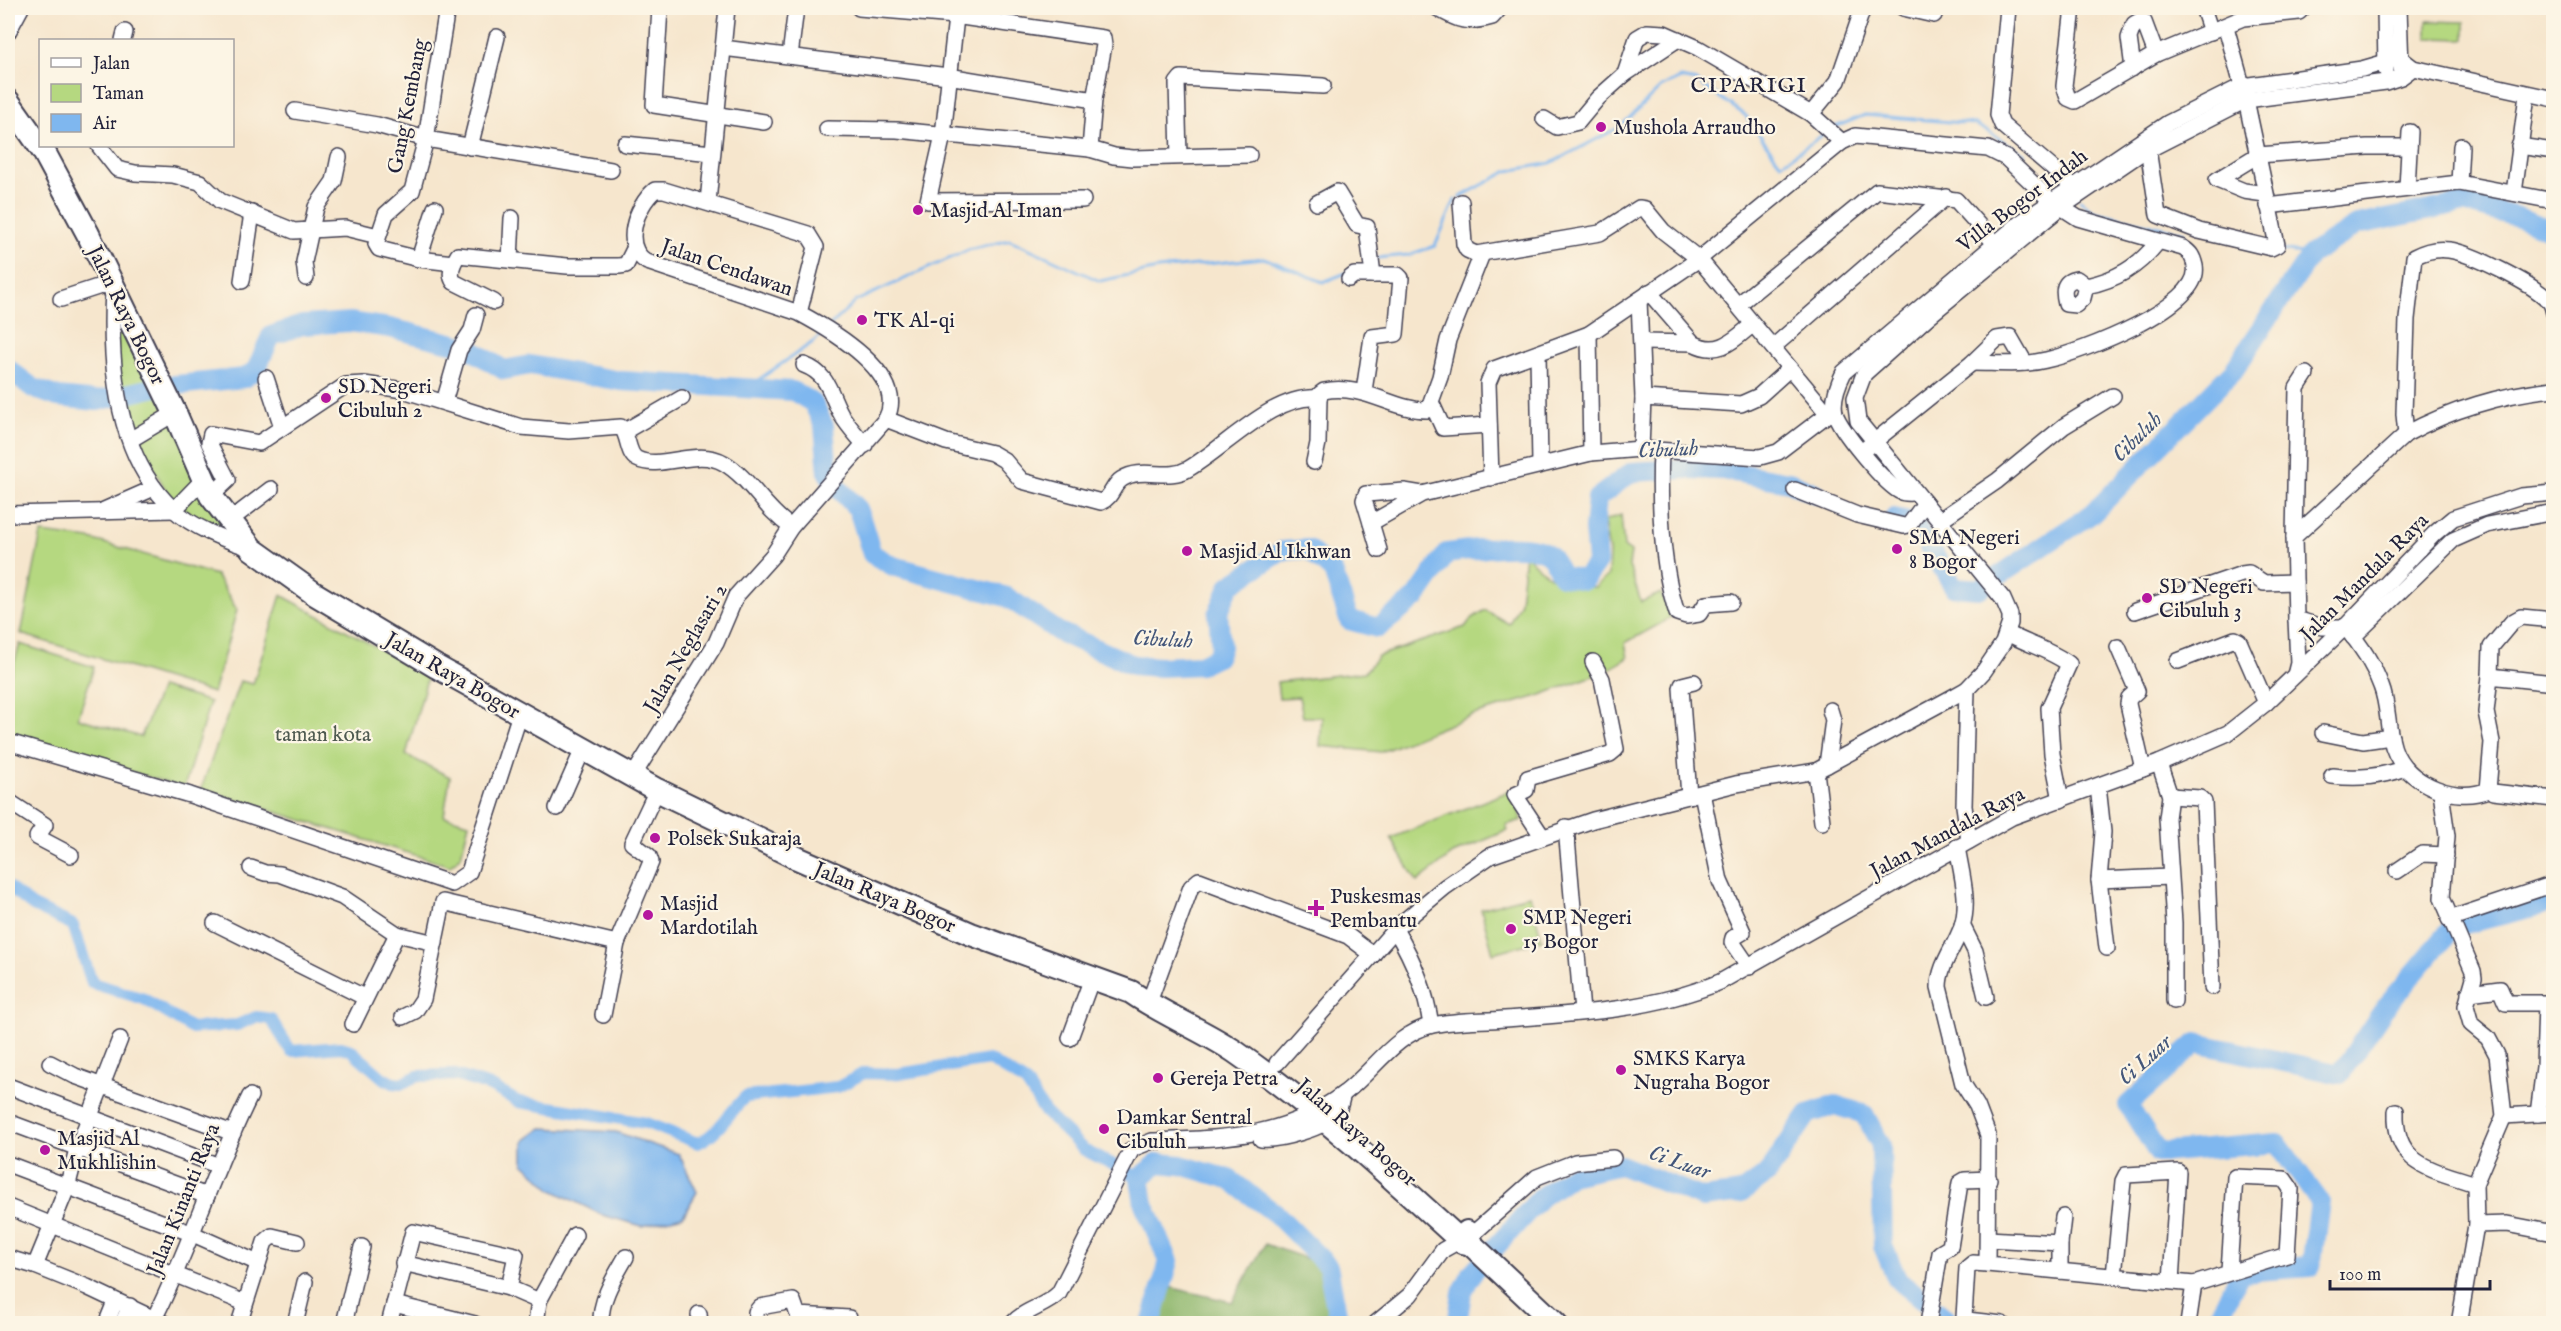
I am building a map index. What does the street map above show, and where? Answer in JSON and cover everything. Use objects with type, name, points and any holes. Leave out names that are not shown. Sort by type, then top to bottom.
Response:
[{"type":"highway","name":"Jalan Raya Bogor","points":[[8,101],[39,137]]},
{"type":"highway","name":"Jalan Raya Bogor","points":[[49,149],[112,286],[173,410],[207,488],[229,521],[252,549],[315,594],[520,714],[657,790],[855,885],[970,934],[1092,978],[1141,993],[1221,1028],[1276,1063],[1430,1195],[1468,1241],[1556,1323]]},
{"type":"highway","name":"Jalan Raya Bogor","points":[[1141,993],[1147,1004],[1207,1034],[1329,1109]]},
{"type":"street","points":[[8,32],[21,8]]},
{"type":"street","name":"Gang Kembang","points":[[378,236],[389,210],[412,191],[426,139],[447,8]]},
{"type":"street","points":[[660,8],[654,105],[764,122]]},
{"type":"street","points":[[727,8],[708,202],[808,234],[814,240],[814,256],[799,313]]},
{"type":"street","points":[[790,56],[796,8]]},
{"type":"street","points":[[859,8],[956,12],[1103,38],[1104,45],[1094,100],[1090,149]]},
{"type":"street","points":[[1441,8],[1464,21],[1492,17],[1500,8]]},
{"type":"street","points":[[1811,114],[1838,81],[1863,8]]},
{"type":"street","points":[[1903,8],[1934,15]]},
{"type":"street","points":[[1972,363],[2025,363],[2066,354],[2127,331],[2157,314],[2181,296],[2194,283],[2196,272],[2190,252],[2183,248],[2157,243],[2135,233],[2078,218],[2068,194],[2002,125],[1998,116],[2008,8]]},
{"type":"street","points":[[2073,8],[2064,86],[2068,98],[2075,101],[2156,54],[2226,27],[2240,13],[2299,12],[2303,8]]},
{"type":"street","points":[[2203,8],[2211,32]]},
{"type":"street","points":[[2385,8],[2397,69]]},
{"type":"street","points":[[2397,69],[2398,8]]},
{"type":"street","points":[[956,12],[942,135],[928,201],[1083,200]]},
{"type":"street","points":[[2133,68],[2129,38],[2134,24],[2141,20],[2144,22],[2156,54]]},
{"type":"street","points":[[2148,149],[2155,208],[2162,218],[2199,231],[2271,248],[2277,245],[2244,93],[2226,27]]},
{"type":"street","points":[[1625,74],[1637,38],[1647,32],[1664,33],[1811,114],[1834,134],[1873,135],[1988,149],[2068,194]]},
{"type":"street","points":[[470,147],[496,37]]},
{"type":"street","points":[[1544,119],[1557,127],[1578,122],[1598,98],[1625,74],[1678,39]]},
{"type":"street","points":[[723,48],[948,76],[1094,100]]},
{"type":"street","name":"Villa Bogor Indah","points":[[1839,381],[1853,363],[2068,194],[2168,123],[2244,93],[2362,69],[2397,69]]},
{"type":"street","points":[[2397,69],[2553,99]]},
{"type":"street","points":[[1179,156],[1177,83],[1181,78],[1323,86]]},
{"type":"street","name":"Villa Bogor Indah","points":[[2068,194],[2244,93]]},
{"type":"street","points":[[2514,193],[2527,95]]},
{"type":"street","points":[[295,111],[377,125],[426,139],[611,170]]},
{"type":"street","points":[[827,129],[897,130],[1023,141],[1090,149],[1133,158],[1249,155]]},
{"type":"street","points":[[1491,478],[1490,375],[1494,369],[1589,334],[1699,259],[1834,134]]},
{"type":"street","points":[[2407,188],[2409,139],[2367,147],[2258,155],[2217,180],[2267,200],[2336,199],[2459,183],[2553,201]]},
{"type":"street","points":[[625,144],[712,153]]},
{"type":"street","points":[[2459,183],[2461,146]]},
{"type":"street","points":[[2519,146],[2553,151]]},
{"type":"street","points":[[100,147],[117,169],[135,174],[173,175],[200,182],[220,201],[294,231],[345,228],[378,236],[377,247],[419,259],[453,263]]},
{"type":"street","points":[[306,278],[304,262],[316,207],[334,181],[339,157]]},
{"type":"street","name":"Jalan Cendawan","points":[[708,202],[664,190],[655,190],[645,200],[638,215],[633,232],[633,251],[647,262],[799,313],[814,321],[867,358],[879,374],[891,402],[886,419]]},
{"type":"street","points":[[1738,304],[1871,194],[1890,191],[1946,197],[1963,204],[1999,249]]},
{"type":"street","points":[[1317,203],[1337,192],[1357,225],[1367,227],[1373,275]]},
{"type":"street","points":[[1773,347],[1946,197]]},
{"type":"street","points":[[1461,202],[1464,244],[1467,250],[1482,254],[1448,340],[1432,404],[1443,428],[1489,425]]},
{"type":"street","points":[[419,259],[435,208]]},
{"type":"street","name":"Villa Bogor Indah","points":[[1482,254],[1600,233],[1640,208],[1645,209],[1663,231],[1699,259],[1810,393],[1940,520],[2001,596],[2010,615],[2007,633]]},
{"type":"street","points":[[242,281],[252,213]]},
{"type":"street","points":[[510,260],[512,218]]},
{"type":"street","points":[[2086,286],[2130,270],[2157,243]]},
{"type":"street","name":"Villa Bogor Indah","points":[[1867,447],[1855,410],[1857,387],[1864,374],[1999,249]]},
{"type":"street","points":[[2406,434],[2404,414],[2407,319],[2414,257],[2435,249],[2451,250],[2473,256],[2501,270],[2549,301],[2553,313]]},
{"type":"street","points":[[494,302],[454,282],[452,279],[453,263],[458,255],[567,266],[619,266],[626,264],[633,251]]},
{"type":"street","points":[[1348,279],[1354,276],[1373,275],[1398,275],[1401,278],[1396,334],[1372,337],[1364,392]]},
{"type":"street","points":[[61,299],[112,286],[111,328],[114,376],[130,440],[154,488],[174,510],[207,532],[252,549]]},
{"type":"street","points":[[1641,449],[1644,296]]},
{"type":"street","points":[[1644,296],[1693,343]]},
{"type":"street","points":[[444,402],[476,315]]},
{"type":"street","points":[[1642,342],[1693,343],[1718,350],[1753,324]]},
{"type":"street","points":[[1589,334],[1591,453]]},
{"type":"street","points":[[1867,447],[1972,363],[1997,339],[2006,335],[2015,341],[2025,363]]},
{"type":"street","points":[[1538,354],[1540,464]]},
{"type":"street","points":[[804,365],[822,375],[829,384],[845,420],[865,445],[886,419],[946,442],[992,453],[1004,460],[1022,481],[1101,502],[1110,498],[1117,483],[1123,478],[1148,473],[1178,474],[1269,413],[1302,398],[1318,398]]},
{"type":"street","points":[[1643,398],[1741,404],[1759,396],[1789,369]]},
{"type":"street","points":[[2295,675],[2298,663],[2294,537],[2297,388],[2306,375]]},
{"type":"street","points":[[266,378],[282,427]]},
{"type":"street","points":[[1810,393],[1839,381]]},
{"type":"street","points":[[1371,523],[1422,494],[1591,453],[1641,449],[1661,457],[1769,455],[1778,452],[1832,414],[1839,381]]},
{"type":"street","points":[[8,514],[174,510],[207,488],[228,480],[209,443],[211,434],[259,443],[346,385],[377,385],[444,402],[521,427],[569,431],[621,427],[625,431],[633,455],[638,460],[671,461],[704,456],[724,463],[736,472],[768,510],[791,527]]},
{"type":"street","points":[[2294,537],[2406,434],[2421,425],[2509,396],[2553,389]]},
{"type":"street","points":[[1314,462],[1318,443],[1318,398],[1320,394],[1329,390],[1364,392],[1424,410],[1432,404]]},
{"type":"street","points":[[1940,520],[1997,481],[2064,426],[2113,396]]},
{"type":"street","points":[[625,431],[682,398]]},
{"type":"street","points":[[130,440],[173,410]]},
{"type":"street","name":"Jalan Neglasari 2","points":[[633,776],[716,643],[736,596],[773,555],[791,527],[865,445]]},
{"type":"street","points":[[1661,457],[1663,531],[1672,599],[1677,613],[1699,614],[1706,604],[1731,602]]},
{"type":"street","points":[[99,513],[154,488]]},
{"type":"street","points":[[229,521],[271,489]]},
{"type":"street","points":[[1795,490],[1857,515],[1912,521],[1920,498]]},
{"type":"street","points":[[1378,550],[1364,500],[1366,494],[1404,491],[1422,494]]},
{"type":"street","name":"Jalan Mandala Raya","points":[[1012,1323],[1029,1311],[1052,1300],[1059,1293],[1132,1149],[1152,1141],[1248,1137],[1329,1109],[1390,1050],[1410,1035],[1431,1025],[1582,1012],[1650,1003],[1698,991],[1749,967],[2012,817],[2159,763],[2228,733],[2349,632],[2434,534],[2453,518],[2521,496],[2553,493]]},
{"type":"street","points":[[2349,632],[2453,540],[2487,525],[2553,512]]},
{"type":"street","points":[[2135,611],[2242,574],[2249,573],[2264,583],[2295,582]]},
{"type":"street","points":[[2296,619],[2349,632],[2364,650],[2382,688],[2391,737],[2405,768],[2441,792],[2488,790],[2492,742],[2486,712],[2491,647],[2512,622],[2521,617],[2553,620]]},
{"type":"street","points":[[1276,1063],[1395,931],[1465,872],[1490,856],[1566,827],[1736,784],[1822,768],[1967,689],[1995,657],[2007,633],[2032,647],[2058,655],[2069,664],[2049,708],[2052,754],[2061,800]]},
{"type":"street","points":[[2178,661],[2235,639],[2239,641],[2266,703]]},
{"type":"street","points":[[2118,647],[2136,691],[2129,698],[2128,704],[2143,769]]},
{"type":"street","points":[[1542,836],[1515,795],[1526,790],[1528,778],[1610,754],[1616,749],[1602,679],[1593,662]]},
{"type":"street","points":[[2490,676],[2553,683]]},
{"type":"street","points":[[1694,682],[1682,685],[1681,688],[1695,794],[1720,880],[1743,932],[1733,938],[1732,942],[1749,967]]},
{"type":"street","points":[[1967,689],[1962,925],[1939,976],[1939,987],[1963,1084],[1977,1106],[1988,1135],[1987,1264]]},
{"type":"street","points":[[1822,822],[1822,768],[1833,720],[1830,710]]},
{"type":"street","points":[[8,742],[190,795],[452,884],[469,872],[520,714]]},
{"type":"street","points":[[2323,733],[2363,741],[2391,737]]},
{"type":"street","points":[[557,808],[583,749]]},
{"type":"street","points":[[2159,763],[2170,796],[2167,818],[2174,933],[2174,1001]]},
{"type":"street","points":[[2332,776],[2355,779],[2377,777],[2405,768]]},
{"type":"street","points":[[2098,786],[2103,832],[2099,880],[2107,948]]},
{"type":"street","points":[[603,1015],[616,943],[651,862],[648,856],[632,843],[657,790]]},
{"type":"street","points":[[2441,792],[2446,818],[2446,855],[2442,898],[2473,971],[2474,978],[2466,1006],[2471,1024],[2488,1038],[2497,1055],[2504,1116],[2475,1184],[2476,1225],[2459,1323]]},
{"type":"street","points":[[2493,792],[2553,799]]},
{"type":"street","points":[[2170,796],[2200,798],[2204,802],[2212,987]]},
{"type":"street","points":[[8,801],[45,825],[37,837],[72,855]]},
{"type":"street","points":[[1566,827],[1582,1012]]},
{"type":"street","points":[[2397,871],[2422,854],[2446,855]]},
{"type":"street","points":[[251,868],[265,873],[278,873],[342,897],[397,934],[435,943]]},
{"type":"street","points":[[2099,880],[2170,877]]},
{"type":"street","points":[[1141,993],[1191,887],[1199,880],[1347,936],[1373,955]]},
{"type":"street","points":[[2452,925],[2553,884]]},
{"type":"street","points":[[403,1017],[415,1011],[423,999],[441,905],[446,902],[616,943]]},
{"type":"street","points":[[215,923],[364,997]]},
{"type":"street","points":[[1962,925],[1975,951],[1986,996]]},
{"type":"street","points":[[1395,931],[1418,972],[1431,1025]]},
{"type":"street","points":[[353,1024],[364,997],[397,934]]},
{"type":"street","points":[[1070,1038],[1092,978]]},
{"type":"street","points":[[2469,993],[2500,989],[2506,1003],[2550,1003],[2544,1067],[2546,1113],[2504,1116]]},
{"type":"street","points":[[35,1266],[67,1188],[88,1118],[103,1086],[112,1054],[120,1039]]},
{"type":"street","points":[[50,1063],[103,1086],[232,1134]]},
{"type":"street","points":[[8,1086],[219,1166]]},
{"type":"street","name":"Jalan Kinanti Raya","points":[[160,1320],[219,1166],[250,1096]]},
{"type":"street","points":[[2396,1111],[2400,1146],[2410,1156],[2422,1165],[2475,1184]]},
{"type":"street","points":[[8,1122],[207,1196]]},
{"type":"street","points":[[1375,1323],[1410,1295],[1443,1250],[1468,1241],[1537,1177],[1575,1162],[1613,1158]]},
{"type":"street","points":[[8,1164],[193,1234],[258,1263]]},
{"type":"street","points":[[2114,1276],[2123,1181],[2126,1175],[2178,1172],[2171,1281]]},
{"type":"street","points":[[2002,1323],[1967,1320],[1964,1317],[1967,1268],[1973,1263],[2194,1284],[2229,1271],[2287,1256],[2290,1189],[2284,1179],[2235,1178],[2229,1271]]},
{"type":"street","points":[[1930,1312],[1940,1253],[1950,1247],[1960,1183],[1965,1180],[1989,1179]]},
{"type":"street","points":[[8,1207],[245,1303]]},
{"type":"street","points":[[2060,1271],[2063,1217]]},
{"type":"street","points":[[2476,1225],[2507,1224],[2553,1233]]},
{"type":"street","points":[[389,1323],[413,1232],[513,1254],[517,1258],[508,1288]]},
{"type":"street","points":[[536,1323],[539,1301],[575,1235]]},
{"type":"street","points":[[239,1323],[258,1263],[269,1238],[285,1237],[297,1242]]},
{"type":"street","points":[[1988,1239],[2060,1242]]},
{"type":"street","points":[[344,1323],[362,1247]]},
{"type":"street","points":[[601,1323],[605,1297],[626,1257]]},
{"type":"street","points":[[8,1258],[35,1266],[160,1320]]},
{"type":"street","points":[[403,1263],[508,1288],[539,1301]]},
{"type":"street","points":[[295,1323],[305,1281]]},
{"type":"street","points":[[2188,1323],[2194,1284]]},
{"type":"street","points":[[105,1323],[115,1302]]},
{"type":"street","points":[[756,1312],[760,1306],[793,1302],[798,1315],[849,1318],[849,1323]]},
{"type":"street","points":[[394,1304],[475,1323]]},
{"type":"street","points":[[122,1323],[130,1306]]},
{"type":"green space","points":[[2427,21],[2465,22],[2465,39],[2427,38]]},
{"type":"green space","points":[[114,296],[228,536],[173,503],[130,426],[115,362]]},
{"type":"green space","points":[[1621,515],[1624,547],[1631,552],[1629,566],[1641,602],[1661,593],[1671,618],[1625,643],[1628,658],[1604,672],[1538,696],[1473,715],[1381,752],[1320,746],[1322,717],[1303,717],[1299,697],[1279,698],[1277,682],[1365,672],[1378,656],[1465,627],[1471,619],[1485,610],[1509,624],[1520,602],[1525,554],[1548,576],[1556,580],[1573,585],[1595,587],[1608,575],[1609,553],[1604,521]]},
{"type":"green space","points":[[41,533],[90,539],[216,575],[237,610],[213,693],[21,634]]},
{"type":"green space","name":"taman kota","points":[[281,595],[428,675],[406,755],[450,777],[444,816],[469,823],[461,856],[450,866],[201,789],[240,681],[253,684]]},
{"type":"green space","points":[[20,644],[94,667],[78,718],[141,737],[161,687],[210,702],[184,788],[8,734],[8,683]]},
{"type":"green space","points":[[1512,790],[1522,820],[1506,825],[1508,830],[1453,854],[1417,882],[1391,838]]},
{"type":"green space","points":[[1530,895],[1542,940],[1493,953],[1481,909]]},
{"type":"green space","points":[[1265,1244],[1328,1266],[1338,1323],[1149,1323],[1160,1285],[1232,1302]]},
{"type":"water","points":[[542,1128],[616,1132],[679,1154],[697,1192],[683,1216],[642,1226],[602,1215],[552,1190],[524,1164],[524,1141]]},
{"type":"waterway","points":[[1460,197],[1508,171],[1551,163],[1620,127],[1661,87],[1681,78],[1696,81],[1745,115],[1781,164],[1824,134]]},
{"type":"waterway","points":[[1835,127],[1865,115],[1975,124],[2025,154]]},
{"type":"waterway","points":[[1377,258],[1408,255],[1435,246],[1455,200]]},
{"type":"waterway","points":[[2080,200],[2093,211],[2184,233]]},
{"type":"waterway","name":"Cibuluh","points":[[1894,518],[1914,522],[1954,587],[1979,589],[2093,513],[2234,370],[2311,254],[2357,225],[2464,203],[2518,217],[2554,231]]},
{"type":"waterway","points":[[831,325],[856,301],[968,250],[1010,240],[1100,281],[1158,269],[1264,258],[1323,282],[1346,273]]},
{"type":"waterway","points":[[2279,250],[2311,254]]},
{"type":"waterway","name":"Cibuluh","points":[[8,369],[33,388],[58,397],[97,401],[156,387],[244,378],[256,370],[271,336],[302,325],[350,322],[390,328],[467,347],[504,370],[530,365],[621,381],[793,391],[813,403],[824,426],[828,473],[836,486],[858,509],[872,554],[893,566],[1007,597],[1059,632],[1133,665],[1160,667],[1200,665],[1217,657],[1221,647],[1218,613],[1230,585],[1282,551],[1308,549],[1333,571],[1349,620],[1378,628],[1416,598],[1447,553],[1501,547],[1530,548],[1550,556],[1562,576],[1584,580],[1597,562],[1594,529],[1597,498],[1632,472],[1722,470],[1789,482],[1817,494]]},
{"type":"waterway","points":[[748,387],[824,332]]},
{"type":"waterway","points":[[8,887],[33,906],[73,925],[92,983],[144,999],[191,1028],[237,1025],[256,1017],[271,1019],[291,1051],[341,1047],[351,1050],[383,1078],[393,1083],[401,1084],[417,1076],[455,1075],[490,1086],[519,1102],[646,1123],[698,1143],[717,1129],[745,1097],[838,1087],[864,1073],[898,1074],[989,1060],[1026,1083],[1045,1112],[1084,1150],[1140,1178]]},
{"type":"waterway","name":"Ci Luar","points":[[2214,1324],[2241,1272],[2311,1267],[2320,1202],[2277,1143],[2158,1153],[2128,1105],[2196,1043],[2340,1074],[2384,1009],[2453,927],[2554,902]]},
{"type":"waterway","name":"Ci Luar","points":[[1457,1324],[1462,1293],[1472,1273],[1541,1197],[1571,1176],[1620,1165],[1703,1198],[1741,1193],[1768,1173],[1808,1114],[1835,1105],[1864,1114],[1881,1145],[1883,1246],[1897,1279],[1953,1324]]},
{"type":"waterway","name":"Ci Luar","points":[[1151,1324],[1169,1261],[1144,1204],[1140,1178],[1158,1163],[1181,1165],[1229,1179],[1276,1214],[1328,1266],[1339,1324]]},
{"type":"place","name":"Mushola Arraudho","points":[[1601,127]]},
{"type":"place","name":"Masjid Al Iman","points":[[918,210]]},
{"type":"place","name":"TK Al-qi","points":[[862,320]]},
{"type":"place","name":"SD Negeri Cibuluh 2","points":[[326,398]]},
{"type":"place","name":"SMA Negeri 8 Bogor","points":[[1897,549]]},
{"type":"place","name":"Masjid Al Ikhwan","points":[[1187,551]]},
{"type":"place","name":"SD Negeri Cibuluh 3","points":[[2147,598]]},
{"type":"place","name":"Polsek Sukaraja","points":[[655,838]]},
{"type":"place","name":"Puskesmas Pembantu","points":[[1316,908]]},
{"type":"place","name":"Masjid Mardotilah","points":[[648,915]]},
{"type":"place","name":"SMP Negeri 15 Bogor","points":[[1511,929]]},
{"type":"place","name":"SMKS Karya Nugraha Bogor","points":[[1621,1070]]},
{"type":"place","name":"Gereja Petra","points":[[1158,1078]]},
{"type":"place","name":"Damkar Sentral Cibuluh","points":[[1104,1129]]},
{"type":"place","name":"Masjid Al Mukhlishin","points":[[45,1150]]},
{"type":"district","name":"CIPARIGI","points":[[1749,84]]}]
